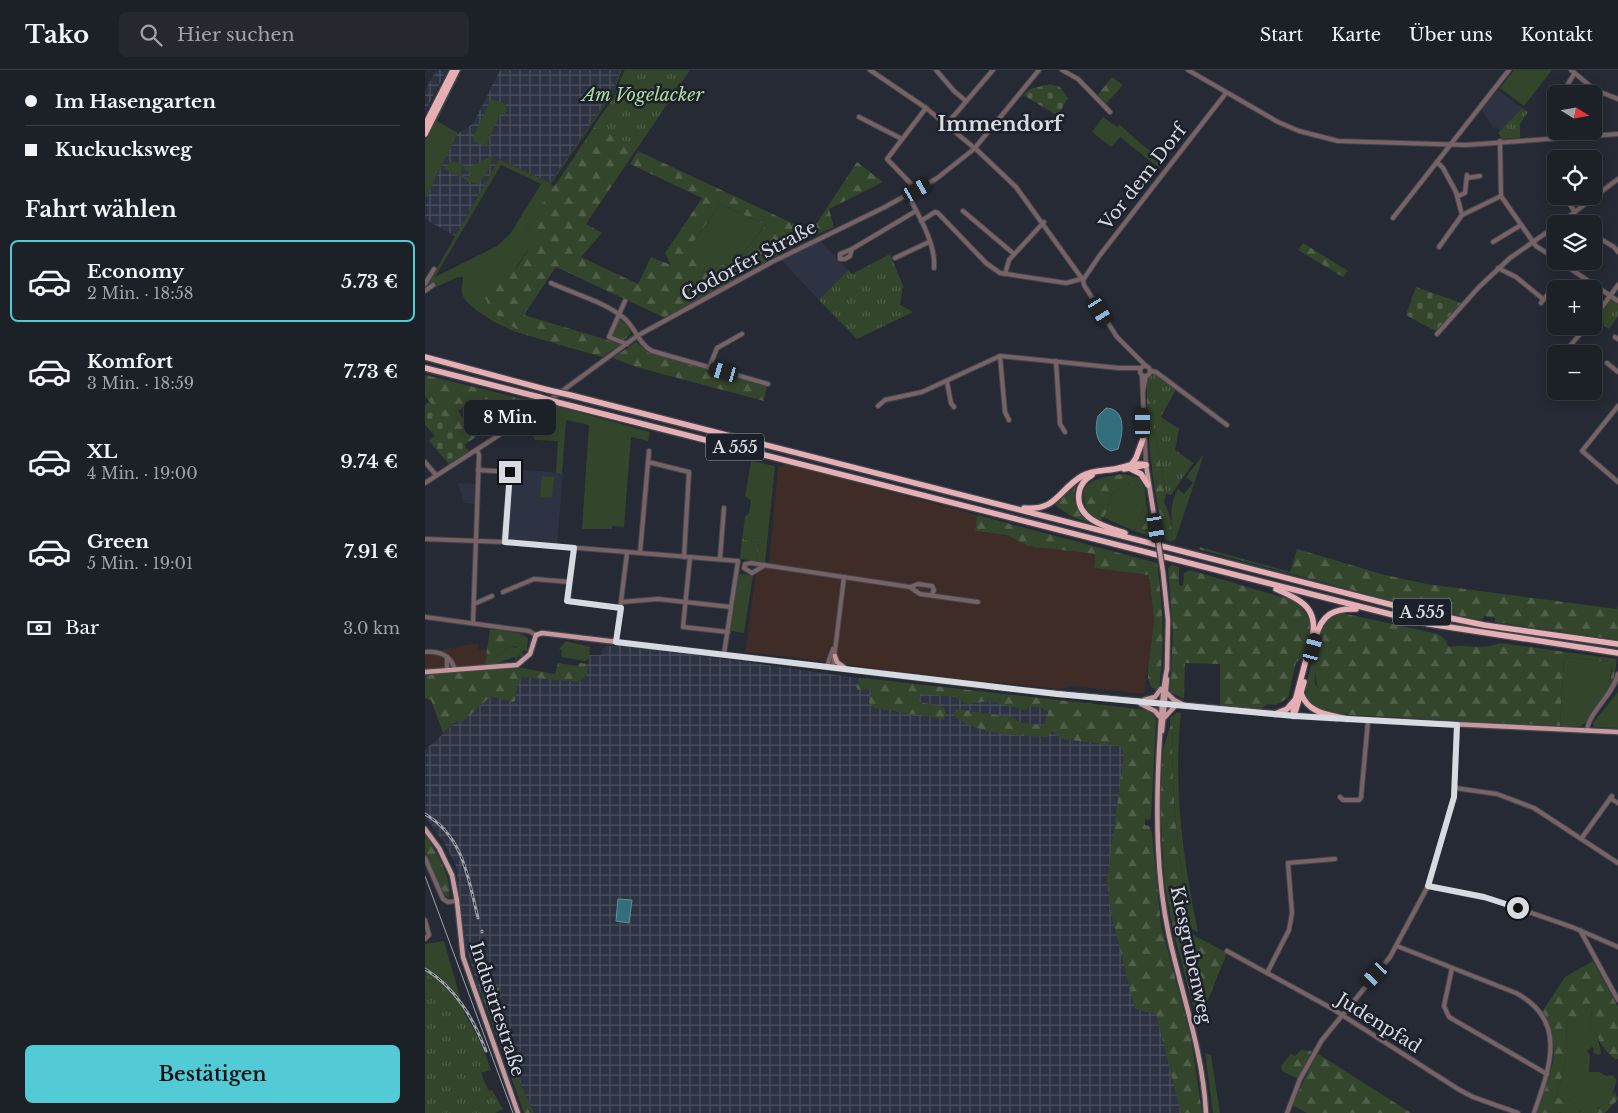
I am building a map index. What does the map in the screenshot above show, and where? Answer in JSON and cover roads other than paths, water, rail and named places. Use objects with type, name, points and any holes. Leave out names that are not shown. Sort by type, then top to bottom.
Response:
[{"type":"highway","points":[[425,125],[453,70]]},
{"type":"highway","points":[[425,134],[457,70]]},
{"type":"highway","name":"A 555","points":[[425,357],[1416,611],[1484,625],[1618,644]]},
{"type":"highway","name":"A 555","points":[[425,368],[1368,609],[1469,632],[1618,653]]},
{"type":"highway","points":[[1131,467],[1143,439]]},
{"type":"highway","points":[[1006,506],[1042,508],[1057,499],[1083,475],[1102,470],[1146,465]]},
{"type":"highway","points":[[1131,467],[1141,474],[1148,485]]},
{"type":"highway","points":[[1102,470],[1089,476],[1082,483],[1078,496],[1081,509],[1087,517],[1100,525],[1148,543]]},
{"type":"highway","points":[[1248,579],[1294,597],[1311,611],[1314,621],[1313,633],[1294,716]]},
{"type":"highway","points":[[1275,714],[1287,709],[1299,695],[1317,632],[1326,616],[1341,609],[1368,609]]},
{"type":"highway","points":[[1299,695],[1311,709],[1348,720]]},
{"type":"main road","name":"Kiesgrubenweg","points":[[1146,465],[1163,572],[1168,620],[1167,693],[1163,704]]},
{"type":"main road","points":[[425,672],[522,663],[530,654],[537,635],[542,633],[833,666],[990,687],[1138,702],[1348,720],[1618,732]]},
{"type":"main road","points":[[835,656],[837,662],[845,668]]},
{"type":"main road","name":"Kiesgrubenweg","points":[[1167,668],[1163,685],[1157,833],[1161,886],[1169,935],[1201,1064],[1206,1113]]},
{"type":"main road","points":[[1138,702],[1155,697],[1163,685]]},
{"type":"main road","points":[[1167,693],[1174,700],[1188,706]]},
{"type":"main road","points":[[1138,702],[1155,711],[1162,718],[1176,705]]},
{"type":"main road","name":"Industriestraße","points":[[425,830],[445,859],[455,886],[463,957],[518,1113]]},
{"type":"street","points":[[870,70],[926,108],[1016,187],[1043,222],[1082,279],[1117,337],[1150,371]]},
{"type":"street","points":[[936,70],[954,92],[966,101]]},
{"type":"street","points":[[946,125],[993,70]]},
{"type":"street","name":"Godorfer Straße","points":[[425,483],[541,406],[637,336],[772,262],[917,190],[974,149],[1016,101],[1039,70]]},
{"type":"street","points":[[1061,70],[1078,79],[1110,112]]},
{"type":"street","points":[[1188,70],[1278,122],[1325,139],[1351,142],[1450,144],[1618,134]]},
{"type":"street","points":[[1393,218],[1450,144],[1480,111],[1509,70]]},
{"type":"street","points":[[1566,85],[1572,72],[1595,90],[1618,99]]},
{"type":"street","name":"Vor dem Dorf","points":[[1082,279],[1226,93]]},
{"type":"street","points":[[917,190],[887,159],[926,108]]},
{"type":"street","points":[[859,117],[902,139]]},
{"type":"street","points":[[1500,142],[1501,196],[1533,242],[1547,252]]},
{"type":"street","points":[[1437,162],[1443,168],[1458,196],[1462,215]]},
{"type":"street","points":[[1458,196],[1465,193],[1467,176],[1480,176]]},
{"type":"street","points":[[1602,191],[1617,182]]},
{"type":"street","points":[[908,195],[929,242],[935,260],[934,268]]},
{"type":"street","points":[[1439,247],[1462,215],[1501,196]]},
{"type":"street","points":[[1570,205],[1575,212]]},
{"type":"street","points":[[1571,215],[1583,205]]},
{"type":"street","points":[[852,248],[916,211]]},
{"type":"street","points":[[963,211],[1014,254]]},
{"type":"street","points":[[921,221],[935,212],[939,213],[986,263],[1005,274],[1066,283],[1082,279]]},
{"type":"street","points":[[1005,274],[1007,264],[1014,254],[1043,222]]},
{"type":"street","points":[[1493,242],[1521,225]]},
{"type":"street","points":[[1437,334],[1498,268],[1547,232]]},
{"type":"street","points":[[1602,240],[1615,247],[1618,252]]},
{"type":"street","points":[[895,258],[929,242]]},
{"type":"street","points":[[1498,268],[1516,277],[1542,301],[1547,295]]},
{"type":"street","points":[[425,288],[433,269]]},
{"type":"street","points":[[1573,270],[1618,301]]},
{"type":"street","points":[[551,282],[619,314],[652,352],[768,384]]},
{"type":"street","points":[[425,288],[433,285]]},
{"type":"street","points":[[1602,308],[1618,286]]},
{"type":"street","points":[[625,301],[609,337],[627,344]]},
{"type":"street","points":[[709,368],[717,348],[742,334]]},
{"type":"street","points":[[1571,345],[1579,335]]},
{"type":"street","points":[[877,406],[885,400],[922,392],[947,382],[1000,356],[1130,369],[1146,366]]},
{"type":"street","points":[[1000,356],[1005,412],[1009,420]]},
{"type":"street","points":[[1139,358],[1143,375]]},
{"type":"street","points":[[1056,361],[1060,424],[1065,432]]},
{"type":"street","points":[[1607,362],[1618,372]]},
{"type":"street","points":[[1130,369],[1143,375]]},
{"type":"street","points":[[1143,375],[1150,371],[1157,372],[1227,425]]},
{"type":"street","name":"Kiesgrubenweg","points":[[1143,375],[1143,439],[1146,465]]},
{"type":"street","points":[[947,382],[951,403],[954,407]]},
{"type":"street","points":[[1618,406],[1582,451],[1618,482]]},
{"type":"street","points":[[473,623],[477,450]]},
{"type":"street","points":[[640,553],[649,451]]},
{"type":"street","points":[[425,462],[436,475]]},
{"type":"street","points":[[648,462],[689,472],[685,557]]},
{"type":"street","points":[[478,470],[510,472],[505,542]]},
{"type":"street","points":[[720,559],[724,508]]},
{"type":"street","points":[[425,540],[476,540],[738,561],[724,654]]},
{"type":"street","points":[[574,548],[567,601],[621,605],[651,599],[731,607]]},
{"type":"street","points":[[616,642],[627,552]]},
{"type":"street","points":[[690,557],[683,627],[728,632]]},
{"type":"street","points":[[765,565],[752,573],[743,568],[747,562],[911,587],[920,594],[932,594],[977,602]]},
{"type":"street","points":[[827,666],[834,647],[844,577]]},
{"type":"street","points":[[503,592],[535,579],[570,582]]},
{"type":"street","points":[[911,587],[918,584],[929,585],[934,590],[932,594]]},
{"type":"street","points":[[474,604],[492,596]]},
{"type":"street","points":[[425,617],[529,631],[537,635]]},
{"type":"street","points":[[833,666],[834,647]]},
{"type":"street","points":[[425,652],[440,653],[447,657],[455,670]]},
{"type":"street","points":[[447,657],[447,670]]},
{"type":"street","points":[[1587,730],[1590,722],[1612,692],[1618,674]]},
{"type":"street","points":[[1340,797],[1343,800],[1359,800],[1361,798],[1368,721]]},
{"type":"street","points":[[1287,1113],[1300,1079],[1317,1048],[1341,1015],[1390,957],[1409,918],[1428,886],[1455,788],[1457,725]]},
{"type":"street","points":[[1455,788],[1497,794],[1534,808],[1618,863]]},
{"type":"street","points":[[1581,840],[1611,797],[1618,803]]},
{"type":"street","points":[[425,858],[443,899],[448,902],[457,902]]},
{"type":"street","points":[[1267,973],[1289,930],[1292,913],[1288,863],[1335,860]]},
{"type":"street","points":[[1428,886],[1484,897],[1579,930],[1618,947]]},
{"type":"street","points":[[425,920],[429,933],[425,939]]},
{"type":"street","points":[[1579,930],[1618,1000]]},
{"type":"street","points":[[1397,946],[1517,993],[1533,1005],[1544,1020],[1550,1036],[1552,1054],[1534,1113]]},
{"type":"street","name":"Judenpfad","points":[[1227,951],[1341,1015],[1463,1092],[1518,1113]]},
{"type":"street","points":[[1452,968],[1444,1006],[1449,1017],[1547,1074]]},
{"type":"water","points":[[1106,408],[1113,409],[1120,417],[1122,423],[1118,449],[1111,451],[1102,445],[1096,432],[1098,416]]},
{"type":"water","points":[[618,899],[632,900],[629,923],[616,921]]},
{"type":"tram line","points":[[425,876],[513,1113]]},
{"type":"railway","points":[[425,814],[438,823],[456,846],[467,874],[478,918]]},
{"type":"railway","points":[[425,969],[446,985],[462,1005],[486,1051]]},
{"type":"district","name":"Immendorf","points":[[1000,124]]},
{"type":"park label","name":"Am Vogelacker","points":[[643,95]]}]
